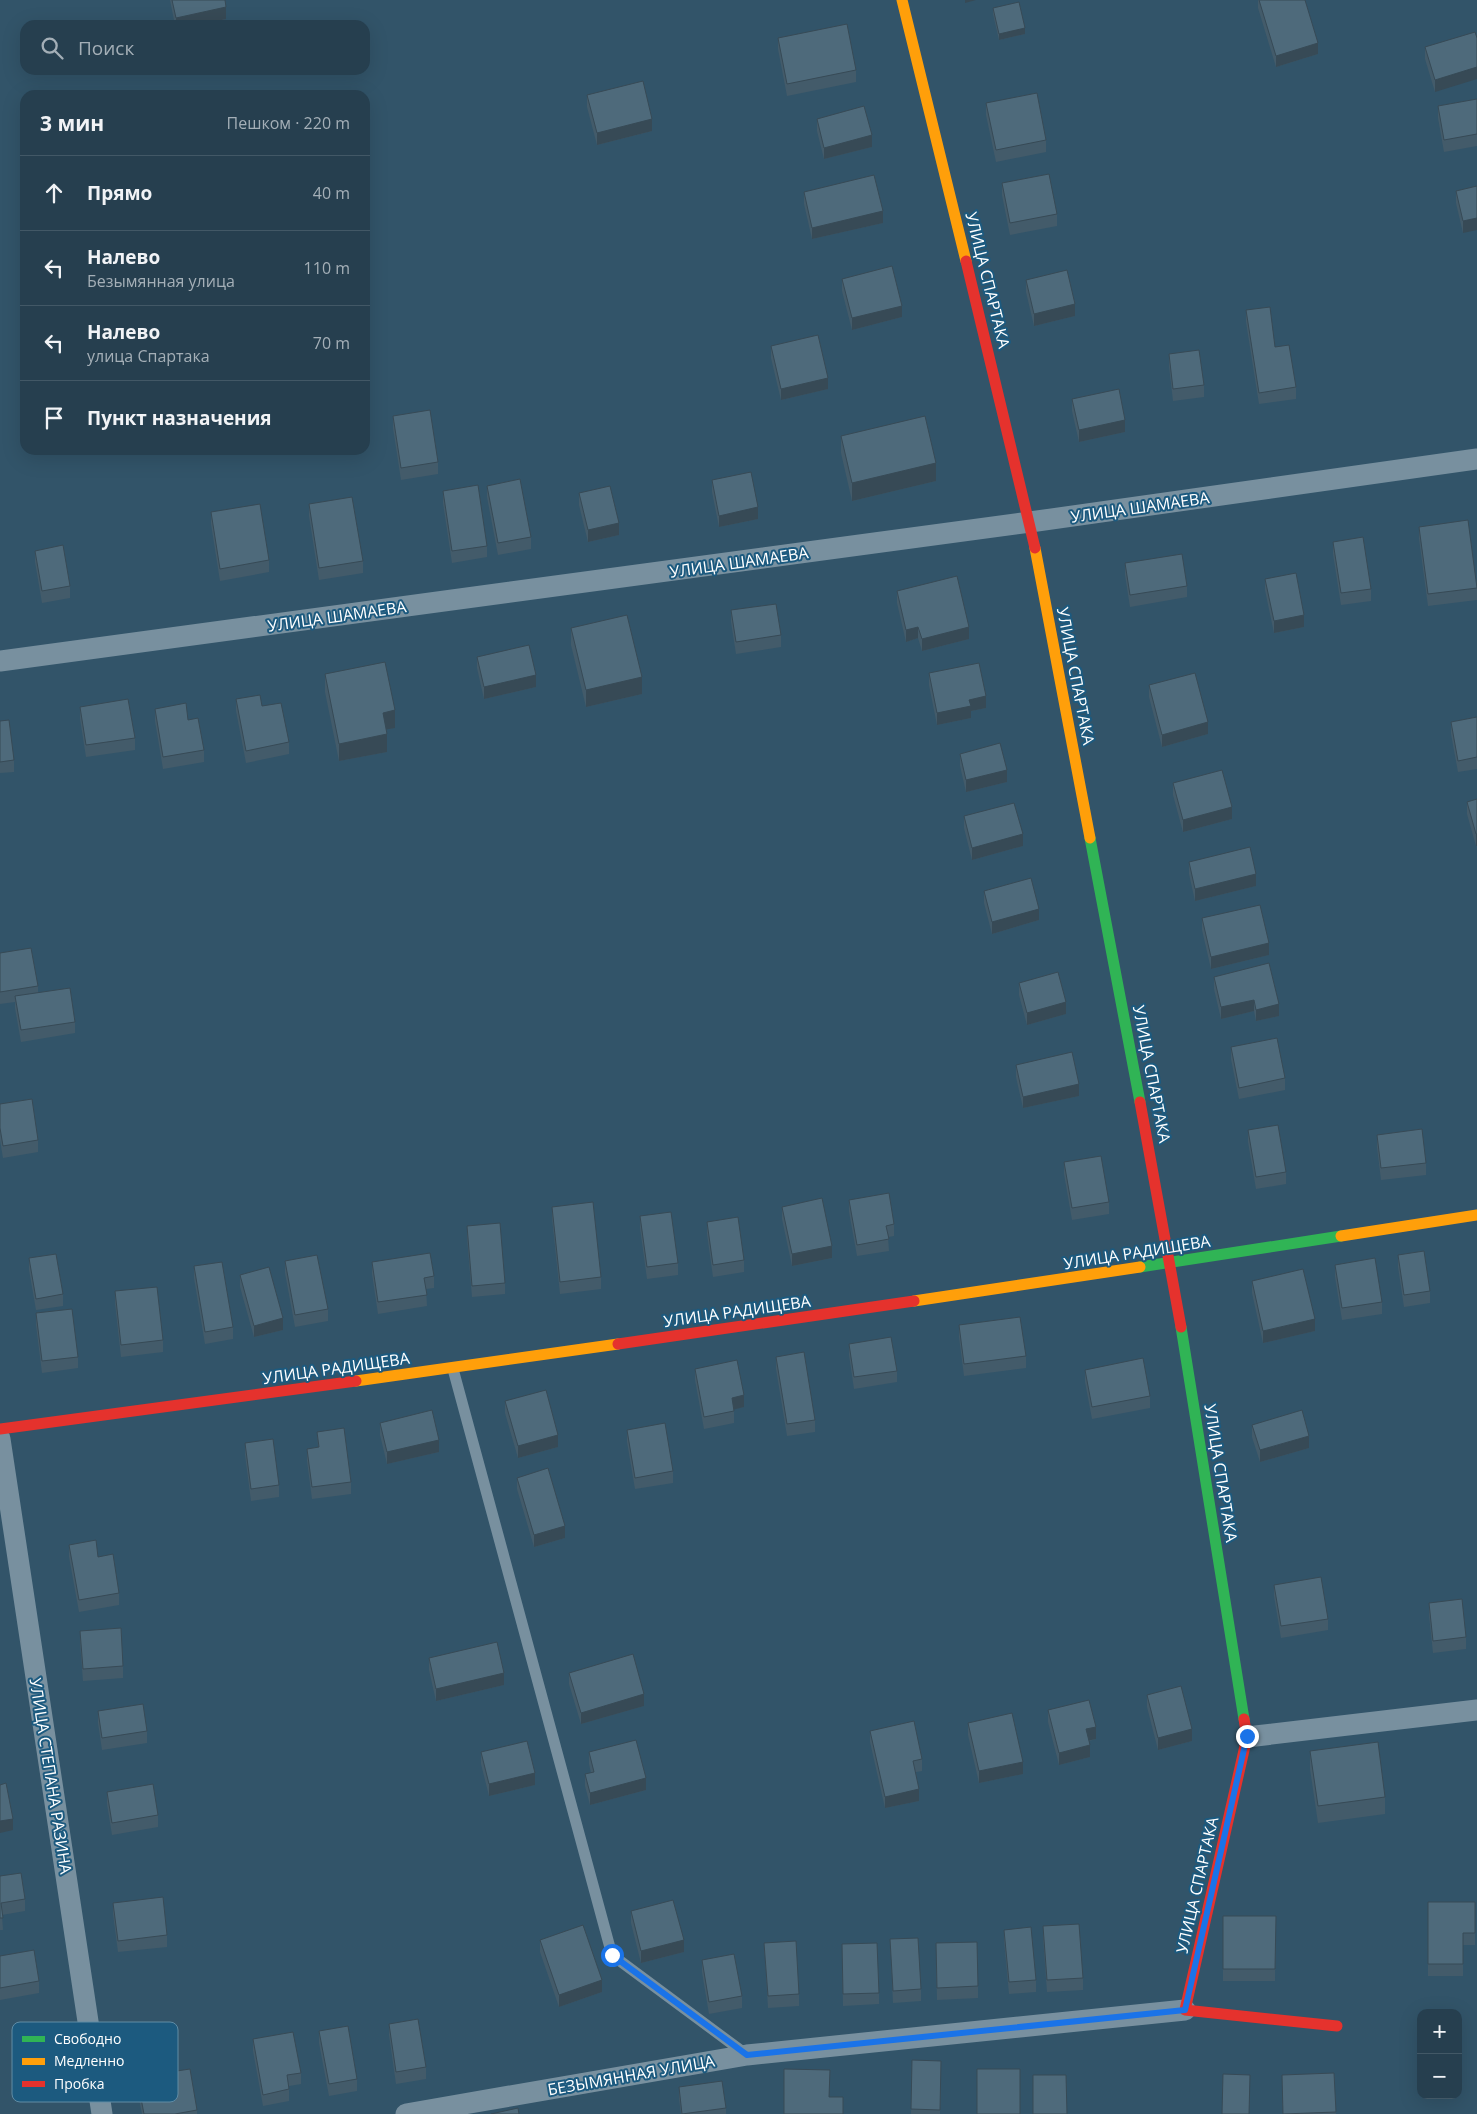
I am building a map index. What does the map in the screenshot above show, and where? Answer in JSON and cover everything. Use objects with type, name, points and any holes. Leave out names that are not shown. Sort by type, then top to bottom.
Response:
[{"type":"street","name":"УЛИЦА СПАРТАКА","points":[[902,0],[1030,522],[1171,1264],[1247,1736],[1185,2010]]},
{"type":"street","name":"УЛИЦА ШАМАЕВА","points":[[0,662],[1477,460]]},
{"type":"street","name":"УЛИЦА РАДИЩЕВА","points":[[0,1429],[453,1369],[1171,1264],[1477,1215]]},
{"type":"street","name":"УЛИЦА СТЕПАНА РАЗИНА","points":[[0,1439],[88,2022]]},
{"type":"street","points":[[1247,1736],[1477,1710]]},
{"type":"street","points":[[1185,2010],[1337,2026]]},
{"type":"street","name":"БЕЗЫМЯННАЯ УЛИЦА","points":[[406,2114],[747,2055],[1185,2010]]},
{"type":"lane","points":[[453,1369],[612,1955],[747,2055]]},
{"type":"building","points":[[172,0],[225,0],[226,7],[176,18]]},
{"type":"building","points":[[1259,0],[1305,0],[1318,43],[1276,56]]},
{"type":"building","points":[[1019,2],[1025,28],[999,34],[993,8]]},
{"type":"building","points":[[847,24],[856,70],[787,84],[778,38]]},
{"type":"building","points":[[1475,32],[1477,38],[1477,67],[1435,80],[1425,47]]},
{"type":"building","points":[[643,81],[652,119],[597,133],[587,95]]},
{"type":"building","points":[[1037,93],[1046,140],[996,150],[986,103]]},
{"type":"building","points":[[1477,99],[1477,134],[1444,140],[1438,106]]},
{"type":"building","points":[[864,106],[872,135],[824,148],[817,119]]},
{"type":"building","points":[[1049,174],[1057,214],[1010,223],[1002,183]]},
{"type":"building","points":[[874,175],[883,211],[812,228],[804,192]]},
{"type":"building","points":[[1477,186],[1477,218],[1463,221],[1456,191]]},
{"type":"building","points":[[892,266],[902,306],[852,318],[842,279]]},
{"type":"building","points":[[1067,270],[1075,304],[1034,314],[1026,280]]},
{"type":"building","points":[[1270,307],[1275,347],[1289,345],[1296,387],[1259,393],[1246,310]]},
{"type":"building","points":[[818,335],[828,378],[781,389],[771,346]]},
{"type":"building","points":[[1199,350],[1204,385],[1173,389],[1169,354]]},
{"type":"building","points":[[1119,389],[1125,420],[1079,430],[1072,399]]},
{"type":"building","points":[[430,410],[438,462],[401,468],[393,416]]},
{"type":"building","points":[[925,416],[936,463],[852,483],[841,436]]},
{"type":"building","points":[[751,472],[758,507],[719,516],[712,480]]},
{"type":"building","points":[[520,479],[531,537],[498,543],[487,486]]},
{"type":"building","points":[[478,485],[487,546],[452,551],[443,491]]},
{"type":"building","points":[[610,486],[619,523],[588,530],[579,493]]},
{"type":"building","points":[[352,497],[363,561],[319,568],[309,504]]},
{"type":"building","points":[[260,504],[269,560],[220,569],[211,512]]},
{"type":"building","points":[[1468,520],[1477,588],[1428,594],[1419,527]]},
{"type":"building","points":[[1363,537],[1371,589],[1341,593],[1333,542]]},
{"type":"building","points":[[63,545],[70,586],[42,591],[35,551]]},
{"type":"building","points":[[1182,554],[1187,586],[1130,595],[1125,563]]},
{"type":"building","points":[[1296,573],[1304,615],[1274,621],[1265,579]]},
{"type":"building","points":[[957,576],[969,627],[922,639],[918,627],[906,630],[897,591]]},
{"type":"building","points":[[776,604],[781,635],[736,642],[731,610]]},
{"type":"building","points":[[627,615],[642,677],[586,690],[571,628]]},
{"type":"building","points":[[529,645],[536,675],[484,687],[477,657]]},
{"type":"building","points":[[385,662],[395,710],[383,713],[387,734],[339,744],[325,674]]},
{"type":"building","points":[[979,663],[986,696],[969,700],[971,706],[937,713],[929,673]]},
{"type":"building","points":[[1195,673],[1208,722],[1162,735],[1149,685]]},
{"type":"building","points":[[260,695],[262,706],[281,703],[289,742],[246,751],[236,699]]},
{"type":"building","points":[[128,699],[135,738],[86,745],[80,707]]},
{"type":"building","points":[[186,703],[188,720],[198,718],[204,750],[163,757],[155,709]]},
{"type":"building","points":[[1477,717],[1477,757],[1458,761],[1451,722]]},
{"type":"building","points":[[9,720],[14,760],[0,762],[0,721]]},
{"type":"building","points":[[1000,743],[1007,770],[966,780],[960,754]]},
{"type":"building","points":[[1222,770],[1232,807],[1183,820],[1173,783]]},
{"type":"building","points":[[1477,799],[1477,834],[1476,834],[1467,802]]},
{"type":"building","points":[[1014,803],[1023,834],[972,848],[964,816]]},
{"type":"building","points":[[1250,847],[1256,874],[1195,889],[1189,862]]},
{"type":"building","points":[[1031,878],[1039,909],[992,922],[984,891]]},
{"type":"building","points":[[1260,905],[1269,943],[1211,957],[1202,918]]},
{"type":"building","points":[[31,948],[38,986],[0,992],[0,953]]},
{"type":"building","points":[[1269,963],[1279,1004],[1256,1010],[1254,1000],[1221,1007],[1214,977]]},
{"type":"building","points":[[1058,972],[1066,1002],[1027,1013],[1019,983]]},
{"type":"building","points":[[70,988],[75,1022],[21,1030],[15,996]]},
{"type":"building","points":[[1277,1038],[1285,1078],[1239,1088],[1231,1047]]},
{"type":"building","points":[[1072,1052],[1079,1084],[1023,1097],[1016,1065]]},
{"type":"building","points":[[32,1099],[38,1140],[3,1146],[0,1128],[0,1104]]},
{"type":"building","points":[[1278,1125],[1286,1172],[1256,1177],[1248,1130]]},
{"type":"building","points":[[1422,1129],[1426,1163],[1381,1168],[1377,1135]]},
{"type":"building","points":[[1101,1156],[1109,1202],[1072,1208],[1064,1162]]},
{"type":"building","points":[[889,1193],[894,1224],[886,1226],[889,1239],[857,1245],[849,1200]]},
{"type":"building","points":[[822,1198],[832,1246],[792,1254],[782,1207]]},
{"type":"building","points":[[593,1202],[601,1277],[560,1282],[552,1207]]},
{"type":"building","points":[[671,1212],[678,1263],[647,1267],[640,1216]]},
{"type":"building","points":[[738,1217],[744,1260],[713,1265],[707,1222]]},
{"type":"building","points":[[500,1223],[505,1283],[472,1286],[467,1226]]},
{"type":"building","points":[[1424,1251],[1430,1291],[1404,1295],[1398,1255]]},
{"type":"building","points":[[430,1253],[434,1276],[424,1278],[427,1295],[378,1302],[372,1262]]},
{"type":"building","points":[[56,1254],[63,1294],[36,1299],[29,1258]]},
{"type":"building","points":[[317,1255],[328,1309],[295,1315],[285,1261]]},
{"type":"building","points":[[1375,1258],[1382,1302],[1342,1308],[1335,1265]]},
{"type":"building","points":[[222,1262],[233,1327],[205,1332],[194,1266]]},
{"type":"building","points":[[269,1267],[283,1318],[254,1326],[240,1275]]},
{"type":"building","points":[[1303,1269],[1315,1319],[1263,1331],[1252,1281]]},
{"type":"building","points":[[157,1287],[163,1340],[121,1345],[115,1291]]},
{"type":"building","points":[[72,1309],[78,1357],[42,1361],[36,1313]]},
{"type":"building","points":[[1020,1317],[1026,1356],[964,1364],[959,1325]]},
{"type":"building","points":[[891,1337],[897,1371],[854,1377],[849,1344]]},
{"type":"building","points":[[804,1352],[815,1420],[787,1424],[776,1357]]},
{"type":"building","points":[[1143,1358],[1150,1396],[1092,1407],[1085,1370]]},
{"type":"building","points":[[737,1360],[744,1395],[732,1398],[734,1411],[704,1417],[695,1369]]},
{"type":"building","points":[[546,1390],[558,1435],[518,1446],[505,1401]]},
{"type":"building","points":[[432,1410],[439,1440],[387,1452],[380,1423]]},
{"type":"building","points":[[1302,1410],[1309,1436],[1260,1450],[1252,1425]]},
{"type":"building","points":[[665,1423],[673,1471],[635,1478],[627,1430]]},
{"type":"building","points":[[344,1428],[351,1482],[312,1487],[307,1449],[319,1447],[317,1432]]},
{"type":"building","points":[[273,1439],[279,1485],[251,1489],[245,1443]]},
{"type":"building","points":[[548,1468],[565,1526],[534,1535],[517,1478]]},
{"type":"building","points":[[96,1540],[98,1557],[113,1554],[119,1593],[79,1600],[69,1545]]},
{"type":"building","points":[[1321,1577],[1328,1619],[1281,1626],[1274,1585]]},
{"type":"building","points":[[1462,1599],[1466,1637],[1433,1641],[1429,1603]]},
{"type":"building","points":[[121,1628],[123,1666],[83,1669],[80,1631]]},
{"type":"building","points":[[497,1642],[504,1673],[436,1689],[429,1658]]},
{"type":"building","points":[[633,1654],[644,1694],[581,1713],[569,1673]]},
{"type":"building","points":[[1181,1686],[1192,1729],[1158,1738],[1147,1695]]},
{"type":"building","points":[[1089,1700],[1096,1727],[1086,1729],[1090,1745],[1059,1753],[1048,1710]]},
{"type":"building","points":[[143,1704],[147,1731],[102,1738],[98,1711]]},
{"type":"building","points":[[1012,1713],[1023,1762],[979,1771],[968,1723]]},
{"type":"building","points":[[914,1721],[922,1759],[913,1761],[919,1789],[885,1797],[870,1731]]},
{"type":"building","points":[[636,1740],[646,1778],[590,1793],[585,1774],[594,1772],[589,1752]]},
{"type":"building","points":[[527,1741],[535,1773],[489,1784],[481,1752]]},
{"type":"building","points":[[1378,1742],[1385,1797],[1318,1806],[1310,1751]]},
{"type":"building","points":[[6,1783],[13,1819],[0,1821],[0,1785]]},
{"type":"building","points":[[153,1784],[158,1815],[112,1823],[107,1792]]},
{"type":"building","points":[[21,1873],[25,1899],[1,1903],[3,1918],[0,1918],[0,1876]]},
{"type":"building","points":[[163,1897],[167,1935],[118,1941],[113,1903]]},
{"type":"building","points":[[673,1900],[684,1940],[641,1951],[631,1911]]},
{"type":"building","points":[[1428,1902],[1475,1902],[1475,1933],[1463,1933],[1463,1964],[1428,1964]]},
{"type":"building","points":[[1223,1916],[1276,1916],[1275,1969],[1223,1969]]},
{"type":"building","points":[[1079,1924],[1083,1978],[1047,1980],[1043,1926]]},
{"type":"building","points":[[583,1925],[602,1980],[559,1995],[540,1940]]},
{"type":"building","points":[[1031,1927],[1036,1980],[1009,1982],[1004,1930]]},
{"type":"building","points":[[918,1938],[921,1989],[893,1991],[890,1939]]},
{"type":"building","points":[[796,1941],[799,1994],[768,1996],[764,1943]]},
{"type":"building","points":[[977,1942],[978,1986],[937,1988],[936,1943]]},
{"type":"building","points":[[877,1943],[879,1993],[843,1994],[842,1944]]},
{"type":"building","points":[[34,1950],[39,1981],[0,1988],[0,1956]]},
{"type":"building","points":[[734,1954],[742,1996],[709,2002],[702,1960]]},
{"type":"building","points":[[418,2019],[426,2067],[396,2072],[389,2024]]},
{"type":"building","points":[[348,2026],[357,2079],[329,2084],[319,2031]]},
{"type":"building","points":[[293,2032],[301,2073],[287,2075],[289,2089],[263,2095],[253,2039]]},
{"type":"building","points":[[912,2060],[941,2061],[940,2110],[911,2109]]},
{"type":"building","points":[[190,2069],[197,2110],[175,2114],[144,2114],[142,2102],[178,2102],[178,2071]]},
{"type":"building","points":[[784,2069],[830,2070],[829,2097],[843,2097],[843,2114],[784,2114]]},
{"type":"building","points":[[977,2069],[1020,2069],[1020,2114],[977,2114]]},
{"type":"building","points":[[1334,2073],[1336,2112],[1283,2114],[1282,2075]]},
{"type":"building","points":[[1223,2074],[1250,2075],[1249,2114],[1222,2114]]},
{"type":"building","points":[[1033,2075],[1066,2075],[1067,2114],[1033,2114]]},
{"type":"building","points":[[722,2081],[726,2108],[682,2114],[679,2087]]},
{"type":"building","points":[[518,2108],[519,2114],[491,2114]]},
{"type":"traffic: fast","points":[[1090,838],[1140,1102]]},
{"type":"traffic: fast","points":[[1140,1267],[1341,1236]]},
{"type":"traffic: fast","points":[[1181,1327],[1244,1719]]},
{"type":"traffic: slow","points":[[902,0],[966,261]]},
{"type":"traffic: slow","points":[[1035,548],[1090,838]]},
{"type":"traffic: slow","points":[[1341,1236],[1477,1215]]},
{"type":"traffic: slow","points":[[914,1301],[1140,1267]]},
{"type":"traffic: slow","points":[[356,1381],[618,1344]]},
{"type":"traffic: jam","points":[[966,261],[1035,548]]},
{"type":"traffic: jam","points":[[1140,1102],[1181,1327]]},
{"type":"traffic: jam","points":[[618,1344],[914,1301]]},
{"type":"traffic: jam","points":[[0,1429],[356,1381]]},
{"type":"traffic: jam","points":[[1244,1719],[1247,1737],[1185,2010],[1337,2026]]},
{"type":"route","points":[[612,1955],[747,2055],[1185,2010],[1247,1736]]}]
